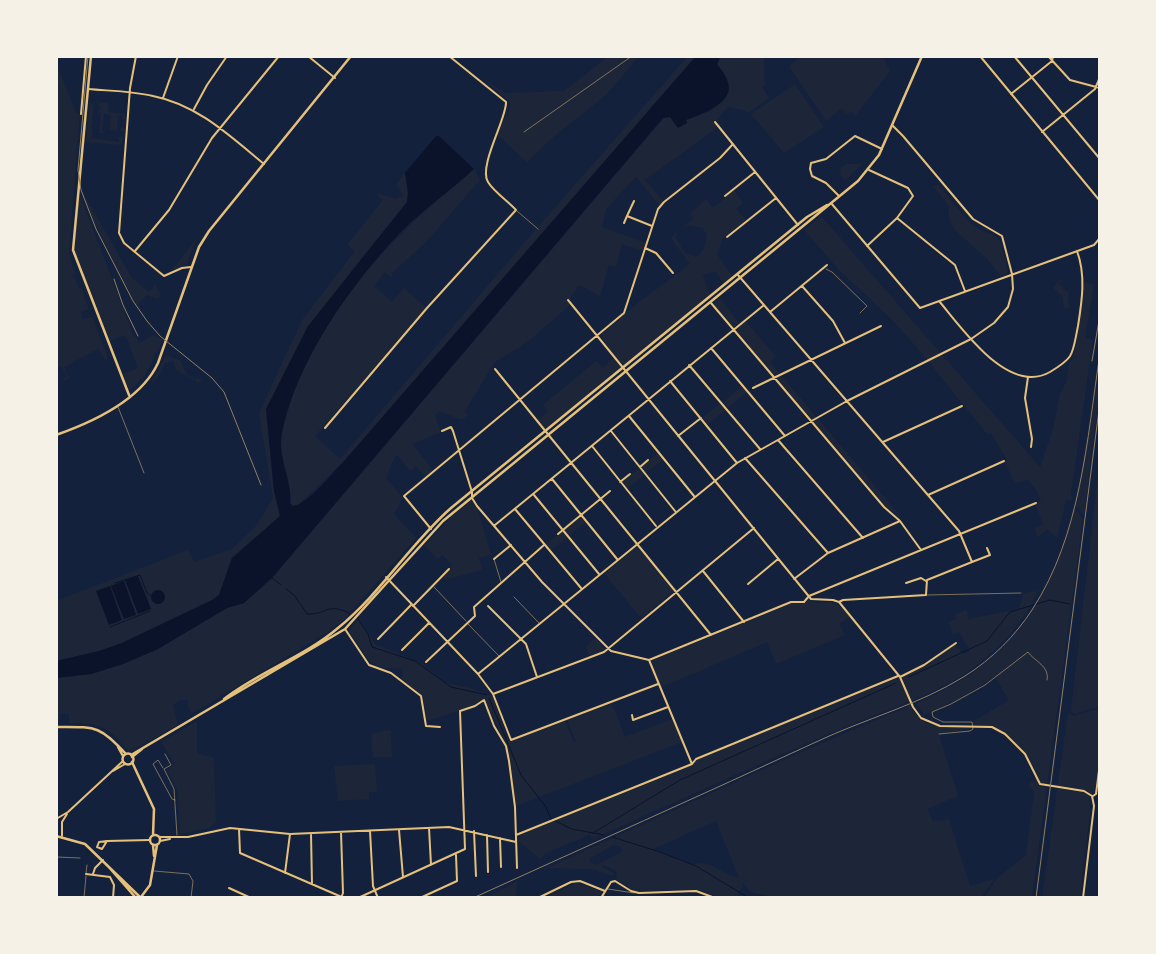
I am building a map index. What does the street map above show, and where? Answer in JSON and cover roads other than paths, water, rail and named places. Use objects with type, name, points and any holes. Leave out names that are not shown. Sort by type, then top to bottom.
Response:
[{"type":"main road","points":[[56,435],[87,422],[117,405],[147,381],[156,367],[199,247],[209,231],[351,56]]},
{"type":"main road","points":[[127,763],[132,756],[142,749],[344,629],[433,531],[802,228],[869,170],[882,149],[922,56]]},
{"type":"main road","points":[[91,57],[73,250],[130,396]]},
{"type":"main road","points":[[219,703],[244,685],[336,630],[386,578],[430,528],[798,225],[818,213]]},
{"type":"main road","points":[[798,225],[802,228]]},
{"type":"main road","points":[[56,726],[99,730],[116,743],[125,755],[127,763],[136,772],[152,805],[157,837],[150,885],[139,898],[85,844],[62,836],[56,836]]},
{"type":"main road","points":[[125,755],[132,756]]},
{"type":"main road","points":[[155,845],[150,840],[157,837]]},
{"type":"street","points":[[136,56],[130,93],[119,229],[122,240],[164,276],[182,268],[191,268]]},
{"type":"street","points":[[162,98],[178,56]]},
{"type":"street","points":[[193,110],[211,77],[226,56]]},
{"type":"street","points":[[135,252],[167,212],[220,128],[279,56]]},
{"type":"street","points":[[308,56],[334,78]]},
{"type":"street","points":[[346,56],[348,60]]},
{"type":"street","points":[[325,428],[427,308],[516,210],[489,184],[486,178],[492,141],[506,109],[506,102],[449,56]]},
{"type":"street","points":[[980,56],[1100,202]]},
{"type":"street","points":[[1014,56],[1100,159]]},
{"type":"street","points":[[1048,56],[1072,82],[1098,88]]},
{"type":"street","points":[[1011,94],[1052,61],[1053,56]]},
{"type":"street","points":[[81,114],[86,57],[91,57]]},
{"type":"street","points":[[1042,132],[1098,88],[1100,77]]},
{"type":"street","points":[[88,89],[162,98],[193,110],[220,128],[264,164]]},
{"type":"street","points":[[82,102],[87,102]]},
{"type":"street","points":[[715,122],[798,225]]},
{"type":"street","points":[[478,674],[581,588],[737,463],[847,401],[972,339],[994,323],[1008,307],[1014,289],[1005,244],[1000,234],[984,227],[970,216],[903,136],[892,126]]},
{"type":"street","points":[[839,196],[830,185],[812,176],[811,163],[826,159],[855,136],[882,149]]},
{"type":"street","points":[[433,531],[404,496],[598,337],[624,313],[658,209],[664,202],[720,158],[733,144]]},
{"type":"street","points":[[867,246],[897,218],[912,198],[910,190],[869,170]]},
{"type":"street","points":[[725,196],[755,172]]},
{"type":"street","points":[[727,237],[776,198]]},
{"type":"street","points":[[624,223],[634,200]]},
{"type":"street","points":[[831,203],[920,308],[1077,251],[1099,242],[1100,238]]},
{"type":"street","points":[[627,216],[652,226]]},
{"type":"street","points":[[897,218],[955,265],[964,291]]},
{"type":"street","points":[[644,248],[656,253],[673,274]]},
{"type":"street","points":[[940,300],[972,339],[998,364],[1028,377],[1042,376],[1071,357],[1078,324],[1083,277],[1077,251]]},
{"type":"street","points":[[770,312],[828,265]]},
{"type":"street","points":[[738,275],[960,534],[972,562]]},
{"type":"street","points":[[802,286],[833,321],[845,343]]},
{"type":"street","points":[[568,300],[809,596],[814,600],[833,600],[839,602],[899,677],[921,718],[935,725],[992,728],[1016,743],[1025,754],[1040,784],[1084,791],[1092,797],[1094,806],[1083,898]]},
{"type":"street","points":[[711,303],[732,330],[884,506],[900,521],[921,550]]},
{"type":"street","points":[[494,526],[764,305]]},
{"type":"street","points":[[753,388],[881,326]]},
{"type":"street","points":[[711,348],[785,436]]},
{"type":"street","points":[[689,365],[760,449]]},
{"type":"street","points":[[495,369],[711,635]]},
{"type":"street","points":[[1028,377],[1025,398],[1032,439],[1031,447]]},
{"type":"street","points":[[670,381],[737,463]]},
{"type":"street","points":[[883,442],[962,406]]},
{"type":"street","points":[[629,416],[694,496]]},
{"type":"street","points":[[678,436],[700,418]]},
{"type":"street","points":[[442,431],[451,427],[453,431],[460,449],[472,498],[524,561],[611,651],[648,660],[791,602],[804,602],[809,596],[1036,503]]},
{"type":"street","points":[[611,431],[675,512]]},
{"type":"street","points":[[778,440],[863,538]]},
{"type":"street","points":[[592,446],[656,527]]},
{"type":"street","points":[[745,458],[828,553]]},
{"type":"street","points":[[639,467],[648,460]]},
{"type":"street","points":[[928,495],[1004,461]]},
{"type":"street","points":[[620,483],[630,474]]},
{"type":"street","points":[[552,479],[617,559]]},
{"type":"street","points":[[558,534],[610,491]]},
{"type":"street","points":[[533,494],[599,574]]},
{"type":"street","points":[[515,509],[581,588]]},
{"type":"street","points":[[794,579],[828,553],[900,521]]},
{"type":"street","points":[[494,694],[604,652],[754,528]]},
{"type":"street","points":[[494,560],[511,545]]},
{"type":"street","points":[[426,662],[475,616],[474,606],[544,545]]},
{"type":"street","points":[[906,583],[920,578],[926,581],[990,555],[988,548]]},
{"type":"street","points":[[748,584],[778,559]]},
{"type":"street","points":[[378,639],[449,569]]},
{"type":"street","points":[[702,571],[744,622]]},
{"type":"street","points":[[386,578],[478,674],[494,694],[511,740],[658,684]]},
{"type":"street","points":[[839,602],[843,600],[926,596],[926,581]]},
{"type":"street","points":[[488,606],[528,646],[537,677]]},
{"type":"street","points":[[402,650],[430,623]]},
{"type":"street","points":[[344,629],[370,665],[391,672],[421,696],[426,726],[440,727]]},
{"type":"street","points":[[516,835],[692,764],[696,759],[899,677],[924,665],[956,643]]},
{"type":"street","points":[[648,660],[692,764]]},
{"type":"street","points":[[358,898],[456,855],[465,849],[460,711],[475,706],[484,700],[494,726],[506,746],[511,771],[517,868]]},
{"type":"street","points":[[632,716],[633,720],[668,707]]},
{"type":"street","points":[[56,819],[68,812],[111,772],[127,763]]},
{"type":"street","points":[[1092,797],[1096,790],[1100,763]]},
{"type":"street","points":[[62,836],[62,822],[68,812]]},
{"type":"street","points":[[157,837],[177,838],[211,831],[239,829],[311,834],[429,828],[465,829],[516,842]]},
{"type":"street","points":[[429,828],[431,865]]},
{"type":"street","points":[[239,829],[240,853],[342,897],[341,832]]},
{"type":"street","points":[[399,830],[403,878]]},
{"type":"street","points":[[370,831],[374,890],[378,898]]},
{"type":"street","points":[[474,831],[476,876]]},
{"type":"street","points":[[285,873],[290,834]]},
{"type":"street","points":[[311,834],[312,884]]},
{"type":"street","points":[[487,834],[488,872]]},
{"type":"street","points":[[500,838],[501,867]]},
{"type":"street","points":[[107,842],[150,840]]},
{"type":"street","points":[[420,898],[457,881],[456,855]]},
{"type":"street","points":[[93,874],[95,868],[103,860]]},
{"type":"street","points":[[86,874],[110,877],[114,885],[113,898]]},
{"type":"street","points":[[538,898],[571,882],[580,880],[606,890]]},
{"type":"street","points":[[601,898],[611,882],[615,881],[630,891],[638,893],[696,891],[715,898]]},
{"type":"street","points":[[229,888],[251,898]]},
{"type":"street","points":[[669,898],[670,892]]},
{"type":"lane","points":[[524,132],[632,56]]},
{"type":"lane","points":[[516,210],[538,229]]},
{"type":"lane","points":[[824,268],[832,272],[867,306],[860,313]]},
{"type":"lane","points":[[117,405],[144,473]]},
{"type":"lane","points":[[494,560],[501,582]]},
{"type":"lane","points":[[433,586],[499,656]]},
{"type":"lane","points":[[926,596],[1021,593]]},
{"type":"lane","points":[[514,597],[539,623]]},
{"type":"lane","points":[[1100,646],[1100,709]]},
{"type":"lane","points":[[939,734],[970,731],[973,726],[970,721],[938,720],[932,713],[985,685],[1028,652],[1045,669],[1047,680]]},
{"type":"lane","points":[[164,769],[171,764],[165,754]]},
{"type":"lane","points":[[176,800],[172,799],[153,764],[158,760],[174,790],[176,800],[177,838]]},
{"type":"lane","points":[[56,857],[80,858]]},
{"type":"lane","points":[[84,898],[87,865]]},
{"type":"lane","points":[[152,871],[189,874],[193,882],[191,898]]},
{"type":"lane","points":[[606,890],[638,893]]},
{"type":"waterway","points":[[115,583],[140,575],[147,593],[151,596]]},
{"type":"waterway","points":[[272,578],[281,585]]},
{"type":"waterway","points":[[286,589],[295,596],[307,614],[331,609],[349,613]]},
{"type":"waterway","points":[[909,677],[987,641],[1010,612],[1050,600],[1070,604]]},
{"type":"waterway","points":[[110,627],[150,611]]},
{"type":"waterway","points":[[358,619],[368,634],[372,647],[415,661],[451,687],[487,695]]},
{"type":"waterway","points":[[593,833],[680,780],[896,683]]},
{"type":"waterway","points":[[489,698],[521,775],[546,807],[551,819],[572,829],[604,835]]},
{"type":"waterway","points":[[612,837],[696,866],[749,898]]},
{"type":"tram line","points":[[1092,361],[1100,315]]},
{"type":"tram line","points":[[473,898],[834,734],[910,704],[965,676],[994,655],[1018,629],[1032,610],[1048,581],[1061,550],[1080,486],[1100,353]]},
{"type":"railway","points":[[88,56],[78,170],[81,190],[96,229],[133,301],[147,321],[160,336],[212,378],[224,392],[261,485]]},
{"type":"railway","points":[[114,279],[123,305],[138,336]]},
{"type":"railway","points":[[1036,898],[1100,402]]}]
